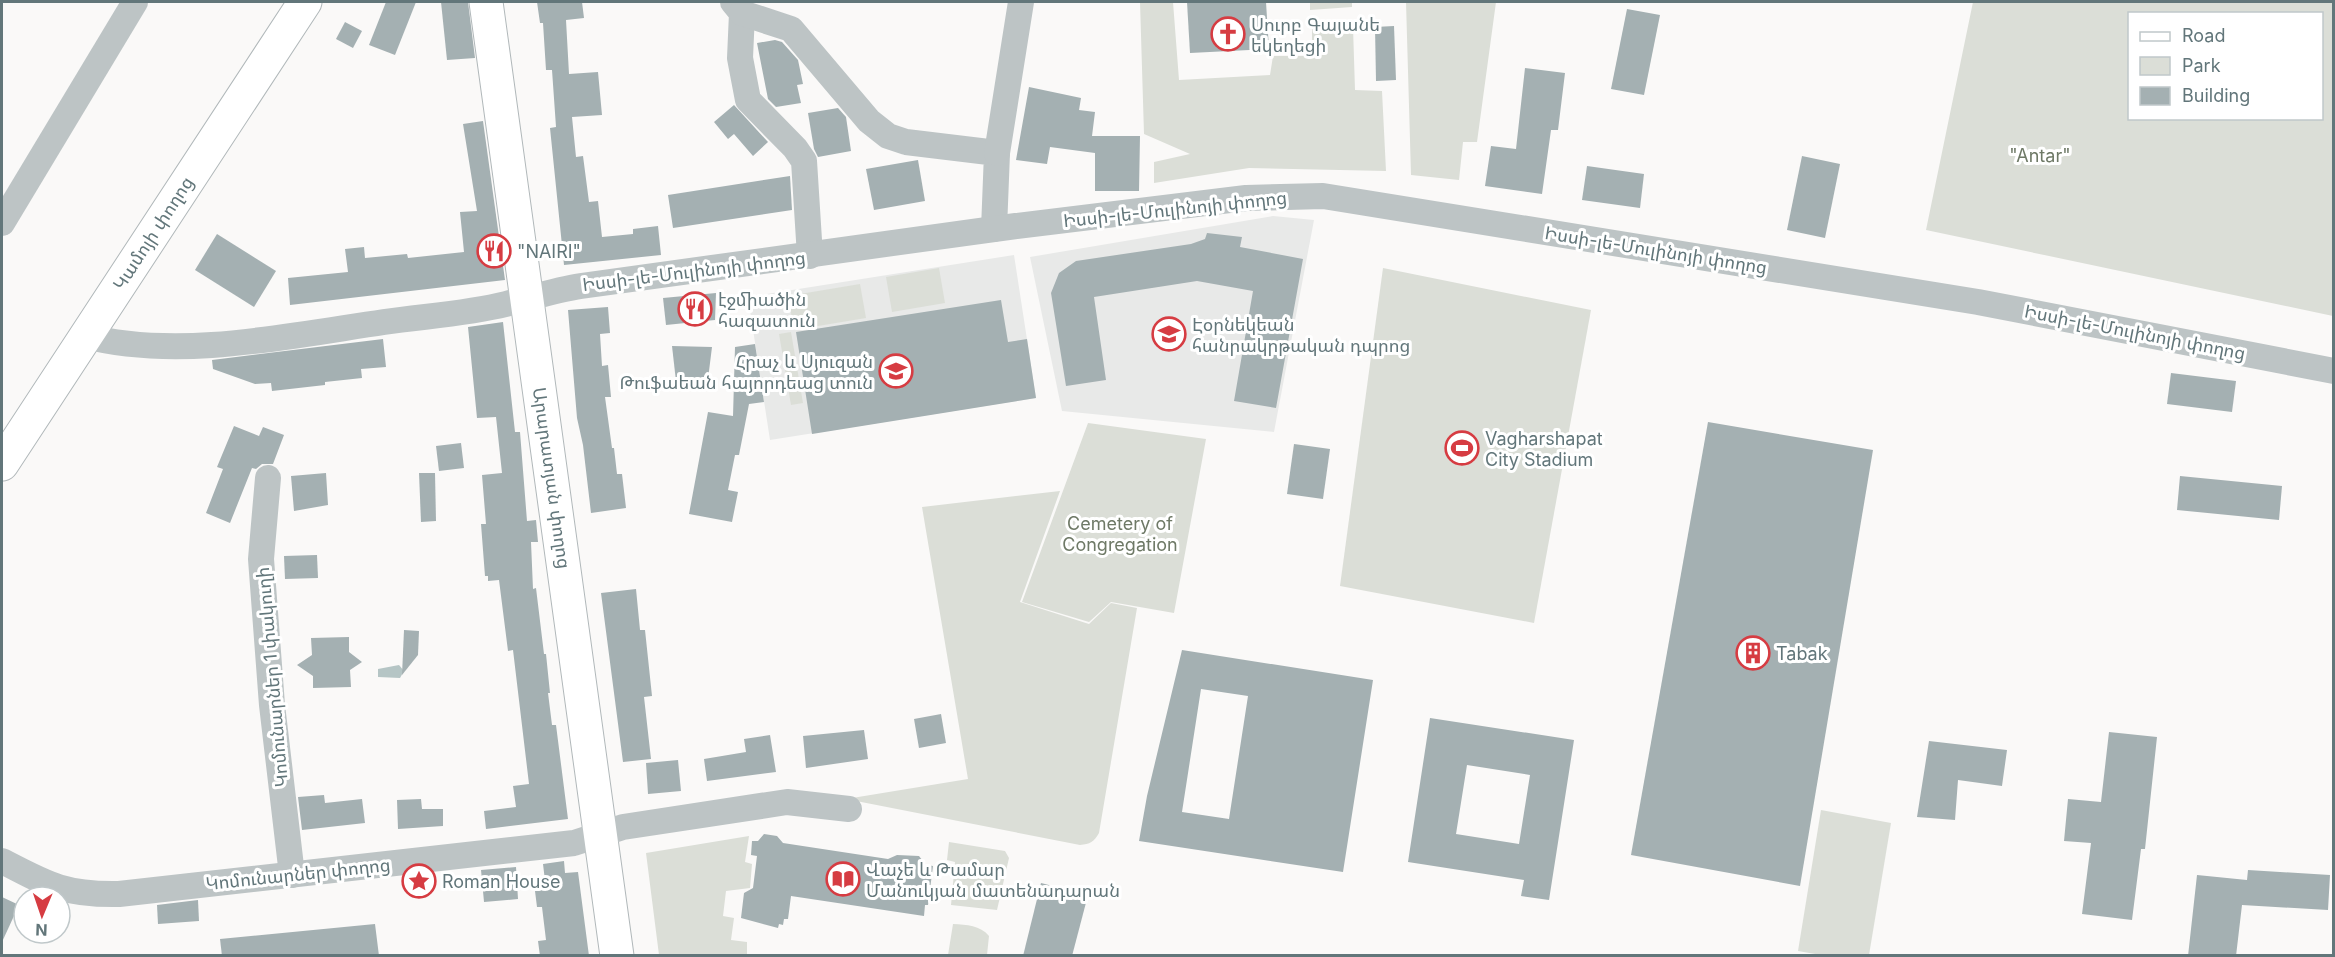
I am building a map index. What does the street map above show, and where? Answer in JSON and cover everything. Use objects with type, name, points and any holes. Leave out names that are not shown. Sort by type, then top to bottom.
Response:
[{"type":"main road","name":"Կամոյի փողոց","points":[[2,464],[305,2]]},
{"type":"main road","name":"Արարատյան փողոց","points":[[486,2],[617,956]]},
{"type":"street","points":[[2,223],[135,2]]},
{"type":"street","points":[[994,229],[997,153],[1021,2]]},
{"type":"street","points":[[810,256],[804,162],[795,148],[748,100],[740,58],[737,7],[791,29],[869,121],[888,136],[906,142],[997,153]]},
{"type":"street","name":"Իսսի-լե-Մուլինոյի փողոց","points":[[85,336],[113,343],[181,345],[246,342],[504,305],[581,286],[994,229],[1246,198],[1323,196],[1978,302],[2334,371]]},
{"type":"street","name":"Կոմունարներ 1 փակուղի","points":[[268,478],[261,559],[272,705],[292,875]]},
{"type":"street","name":"Կոմունարներ փողոց","points":[[2,861],[52,887],[85,895],[119,894],[574,843],[623,827],[787,802],[849,809]]},
{"type":"shaded area","name":"Էօրնեկեան հանրակրթական դպրոց","points":[[1273,216],[1314,220],[1274,432],[1062,411],[1030,257]]},
{"type":"shaded area","name":"Հրաչ և Սյուզան Թուֆաեան հայորդեաց տուն","points":[[1014,255],[1036,398],[770,440],[748,297]]},
{"type":"shaded area","points":[[399,665],[404,671],[400,678],[378,677],[378,669]]},
{"type":"green space","points":[[1140,2],[1173,2],[1179,80],[1270,75],[1273,56],[1312,56],[1312,28],[1353,27],[1355,90],[1382,91],[1386,171],[1249,168],[1154,183],[1154,162],[1190,154],[1144,134]]},
{"type":"green space","points":[[1310,2],[1352,2],[1352,7],[1310,10]]},
{"type":"green space","points":[[1406,2],[1496,2],[1477,142],[1463,142],[1459,180],[1411,175]]},
{"type":"green space","name":"\"Antar\"","points":[[1973,2],[2333,2],[2333,316],[1926,230]]},
{"type":"green space","points":[[939,268],[945,303],[892,312],[886,277]]},
{"type":"green space","name":"Vagharshapat City Stadium","points":[[1383,268],[1591,310],[1534,623],[1340,586]]},
{"type":"green space","points":[[860,284],[866,318],[794,330],[788,296]]},
{"type":"green space","points":[[791,332],[803,403],[791,405],[779,334]]},
{"type":"green space","name":"Cemetery of Congregation","points":[[1088,423],[1206,439],[1174,613],[1111,602],[1089,622],[1022,602]]},
{"type":"green space","points":[[1060,491],[1020,602],[1089,624],[1111,603],[1137,608],[1097,836],[1091,842],[1080,845],[846,799],[968,779],[922,507]]},
{"type":"green space","points":[[1821,810],[1891,823],[1869,955],[1821,955],[1798,951]]},
{"type":"green space","points":[[749,836],[745,862],[752,864],[750,888],[726,891],[723,916],[734,918],[731,940],[747,942],[747,955],[659,955],[646,853]]},
{"type":"green space","points":[[949,842],[1005,851],[1009,858],[997,910],[951,905],[955,862],[947,860]]},
{"type":"green space","points":[[953,924],[973,926],[985,932],[989,936],[987,955],[948,955]]},
{"type":"building","points":[[386,2],[416,2],[395,55],[369,45]]},
{"type":"building","points":[[441,2],[468,2],[475,58],[447,60]]},
{"type":"building","points":[[537,2],[582,2],[584,18],[566,20],[569,74],[598,72],[602,115],[572,117],[576,157],[583,156],[589,202],[598,201],[602,237],[633,234],[633,229],[658,226],[661,255],[564,265],[550,128],[556,127],[552,70],[546,70],[543,23],[540,23]]},
{"type":"building","name":"Սուրբ Գայանե եկեղեցի","points":[[1187,2],[1266,2],[1269,49],[1190,53]]},
{"type":"building","points":[[1627,9],[1660,15],[1644,95],[1611,89]]},
{"type":"building","points":[[345,22],[362,31],[353,48],[336,39]]},
{"type":"building","points":[[1394,26],[1396,80],[1376,81],[1375,27]]},
{"type":"building","points":[[775,40],[782,42],[798,60],[803,84],[797,85],[801,103],[776,107],[768,99],[757,43]]},
{"type":"building","points":[[1525,68],[1565,73],[1558,130],[1551,130],[1542,194],[1485,186],[1491,146],[1516,149]]},
{"type":"building","points":[[1029,87],[1081,98],[1079,110],[1095,112],[1092,136],[1140,136],[1139,191],[1095,191],[1095,153],[1050,147],[1047,164],[1016,160]]},
{"type":"building","points":[[734,105],[768,142],[753,156],[734,134],[728,139],[714,122]]},
{"type":"building","points":[[838,108],[846,117],[851,151],[818,157],[814,149],[808,113]]},
{"type":"building","points":[[483,121],[505,280],[290,305],[288,278],[348,272],[345,249],[364,247],[365,258],[407,254],[408,258],[464,252],[460,212],[477,211],[463,124]]},
{"type":"building","points":[[1802,156],[1840,164],[1825,238],[1787,230]]},
{"type":"building","points":[[918,160],[925,201],[874,210],[866,169]]},
{"type":"building","points":[[1587,166],[1644,174],[1640,208],[1582,200]]},
{"type":"building","points":[[790,176],[792,210],[673,228],[668,195]]},
{"type":"building","points":[[1207,233],[1242,237],[1240,247],[1303,259],[1276,408],[1234,401],[1253,291],[1197,281],[1094,297],[1106,380],[1066,386],[1051,293],[1059,273],[1076,261],[1191,244],[1205,239]]},
{"type":"building","points":[[217,234],[276,271],[254,307],[195,270]]},
{"type":"building","points":[[716,293],[715,320],[666,325],[663,298]]},
{"type":"building","points":[[1001,300],[1008,342],[1027,339],[1036,398],[812,434],[796,332]]},
{"type":"building","points":[[608,307],[610,333],[600,334],[602,366],[608,365],[611,397],[605,397],[612,448],[614,448],[617,474],[622,474],[626,508],[591,513],[583,445],[577,418],[568,310]]},
{"type":"building","points":[[503,322],[515,432],[520,432],[527,521],[536,520],[538,542],[531,542],[533,589],[536,588],[544,654],[546,654],[552,725],[556,725],[568,819],[486,829],[484,811],[516,807],[513,786],[529,784],[513,650],[508,651],[499,580],[488,581],[488,576],[485,576],[481,524],[486,524],[482,475],[502,473],[496,417],[477,418],[468,327]]},
{"type":"building","points":[[383,339],[386,367],[361,369],[362,378],[325,382],[325,385],[272,391],[271,383],[255,384],[213,369],[212,360]]},
{"type":"building","points":[[755,344],[764,402],[749,404],[739,455],[735,455],[728,490],[738,492],[732,522],[689,514],[708,412],[733,416],[735,347]]},
{"type":"building","points":[[672,346],[712,347],[707,387],[677,390]]},
{"type":"building","points":[[2171,373],[2236,381],[2232,412],[2167,404]]},
{"type":"building","name":"Tabak","points":[[1708,422],[1873,450],[1800,886],[1631,855]]},
{"type":"building","points":[[234,426],[259,436],[263,427],[284,435],[273,464],[262,464],[256,469],[252,468],[230,523],[206,513],[223,469],[217,467]]},
{"type":"building","points":[[461,443],[464,468],[439,471],[436,446]]},
{"type":"building","points":[[1294,444],[1330,449],[1323,499],[1287,494]]},
{"type":"building","points":[[326,473],[328,505],[294,511],[291,476]]},
{"type":"building","points":[[419,473],[435,473],[436,521],[421,522]]},
{"type":"building","points":[[2180,476],[2282,486],[2279,520],[2177,510]]},
{"type":"building","points":[[317,555],[318,578],[285,579],[284,556]]},
{"type":"building","points":[[636,589],[640,630],[645,630],[652,696],[644,697],[651,759],[623,762],[601,593]]},
{"type":"building","points":[[404,630],[419,631],[418,655],[402,675]]},
{"type":"building","points":[[349,637],[349,652],[362,662],[350,670],[351,687],[313,688],[313,676],[297,665],[312,655],[311,638]]},
{"type":"building","points":[[1182,650],[1373,680],[1343,872],[1139,841],[1147,796]],"holes":[[[1201,689],[1248,696],[1229,819],[1182,812]]]},
{"type":"building","points":[[941,714],[946,743],[919,748],[914,719]]},
{"type":"building","points":[[1430,718],[1574,740],[1549,900],[1521,896],[1524,880],[1408,862]],"holes":[[[1467,765],[1530,775],[1519,844],[1456,834]]]},
{"type":"building","points":[[864,730],[868,759],[806,768],[803,736]]},
{"type":"building","points":[[2109,732],[2157,737],[2145,849],[2141,849],[2132,920],[2082,914],[2091,843],[2064,841],[2068,799],[2101,802]]},
{"type":"building","points":[[770,735],[776,772],[707,781],[704,759],[746,752],[744,739]]},
{"type":"building","points":[[1929,741],[2007,750],[2002,786],[1958,780],[1955,820],[1917,817]]},
{"type":"building","points":[[678,760],[681,791],[648,794],[646,763]]},
{"type":"building","points":[[324,795],[325,803],[362,799],[365,823],[302,830],[298,797]]},
{"type":"building","points":[[421,799],[422,809],[443,809],[443,826],[398,829],[397,800]]},
{"type":"building","name":"Վաչե և Թամար Մանուկյան մատենադարան","points":[[764,834],[777,836],[783,843],[888,859],[897,855],[919,856],[926,865],[933,866],[928,905],[925,905],[924,916],[791,896],[788,919],[784,919],[783,925],[779,924],[778,928],[741,918],[744,893],[753,888],[757,856],[751,855],[752,841],[758,841]]},
{"type":"building","points":[[564,861],[565,873],[578,872],[589,956],[540,956],[538,941],[546,940],[542,907],[537,907],[535,891],[546,889],[543,864]]},
{"type":"building","points":[[516,867],[518,899],[484,902],[481,870]]},
{"type":"building","points":[[2248,870],[2330,875],[2328,910],[2242,905],[2236,956],[2188,956],[2197,875],[2247,880]]},
{"type":"building","points":[[1041,883],[1088,895],[1072,956],[1023,956]]},
{"type":"building","points":[[2,897],[12,902],[12,920],[2,942]]},
{"type":"building","points":[[198,900],[199,921],[158,924],[157,905]]},
{"type":"building","points":[[375,924],[379,956],[222,956],[220,939]]},
{"type":"place","name":"Սուրբ Գայանե եկեղեցի","points":[[1228,34]]},
{"type":"place","name":"\"NAIRI\"","points":[[494,251]]},
{"type":"place","name":"էջմիածին հազատուն","points":[[695,309]]},
{"type":"place","name":"Էօրնեկեան հանրակրթական դպրոց","points":[[1169,334]]},
{"type":"place","name":"Հրաչ և Սյուզան Թուֆաեան հայորդեաց տուն","points":[[896,371]]},
{"type":"place","name":"Vagharshapat City Stadium","points":[[1462,448]]},
{"type":"place","name":"Tabak","points":[[1753,653]]},
{"type":"place","name":"Վաչե և Թամար Մանուկյան մատենադարան","points":[[843,879]]},
{"type":"place","name":"Roman House","points":[[419,881]]}]
